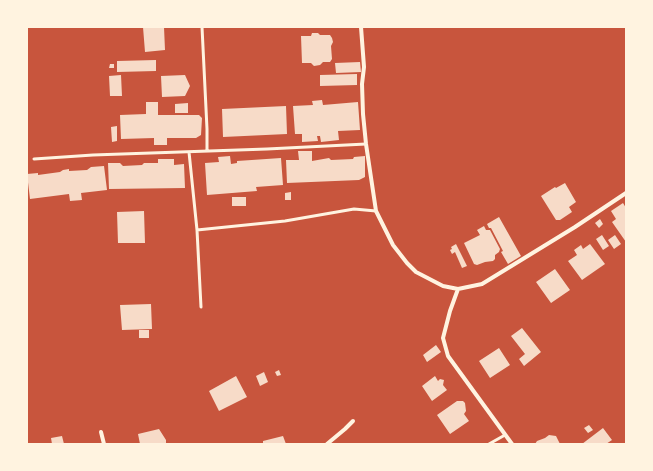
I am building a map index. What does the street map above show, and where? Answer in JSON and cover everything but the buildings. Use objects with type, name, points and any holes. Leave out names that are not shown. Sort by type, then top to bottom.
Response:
[{"type":"street","points":[[361,27],[364,67],[362,84],[363,114],[376,211],[393,245],[416,272],[443,286],[458,289],[482,284],[562,235],[626,193]]},
{"type":"street","points":[[458,289],[450,311],[443,338],[448,356],[512,444]]},
{"type":"street","points":[[327,444],[353,421]]},
{"type":"street","points":[[101,432],[104,444]]},
{"type":"lane","points":[[202,27],[207,151]]},
{"type":"lane","points":[[34,159],[93,155],[366,144]]},
{"type":"lane","points":[[189,152],[197,230],[200,307]]},
{"type":"lane","points":[[197,230],[285,221],[354,210],[376,211]]},
{"type":"lane","points":[[490,444],[505,436]]}]
